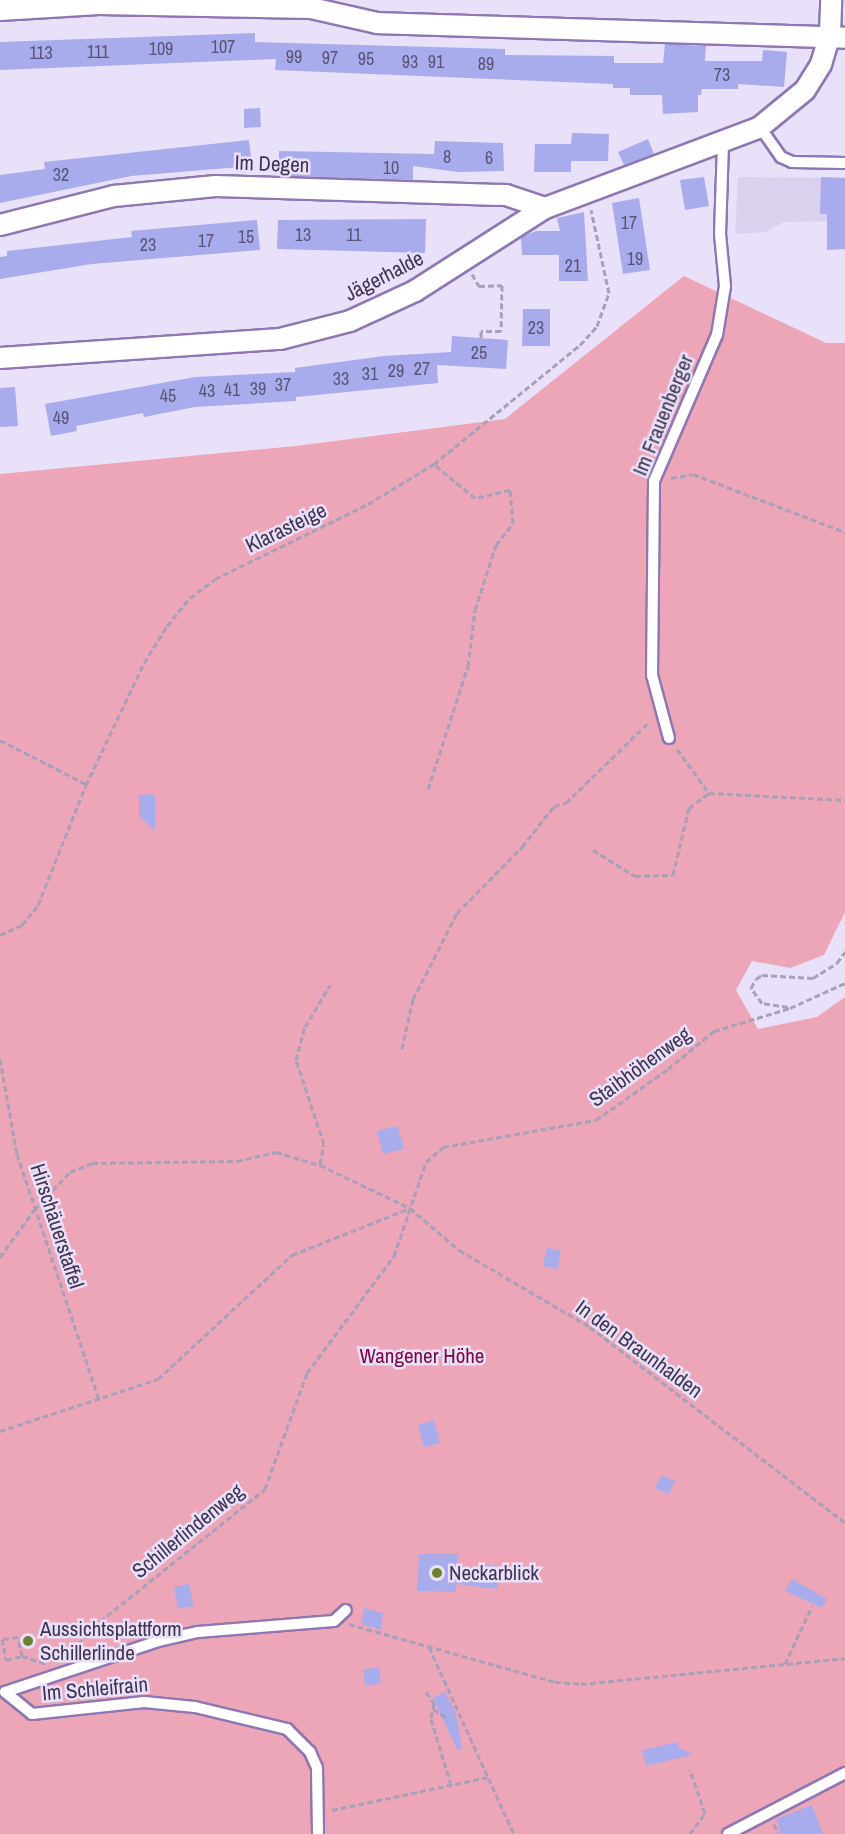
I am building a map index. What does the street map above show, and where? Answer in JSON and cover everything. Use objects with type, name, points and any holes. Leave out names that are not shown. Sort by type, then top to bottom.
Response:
[{"type":"street","name":"Jägerhalde","points":[[0,358],[280,339],[350,321],[415,291],[545,208],[588,194],[760,127],[805,90],[837,36],[831,0]]},
{"type":"street","points":[[0,10],[133,4],[350,7],[377,22],[837,36]]},
{"type":"street","name":"Im Degen","points":[[0,225],[114,196],[216,186],[506,195],[545,208]]},
{"type":"lane","points":[[760,127],[781,157],[792,162],[845,164]]},
{"type":"lane","name":"Im Frauenberger","points":[[669,738],[652,675],[654,481],[717,335],[725,286],[720,234],[723,143]]},
{"type":"lane","points":[[334,1620],[346,1610]]},
{"type":"lane","name":"Im Schleifrain","points":[[318,1834],[317,1768],[310,1752],[287,1729],[195,1707],[144,1702],[33,1714],[5,1692],[59,1673],[198,1632],[334,1620]]},
{"type":"lane","points":[[728,1834],[845,1773]]},
{"type":"path","name":"Klarasteige","points":[[0,935],[22,925],[38,904],[86,784],[144,663],[167,626],[190,598],[214,579],[348,515],[434,464],[580,345],[597,326],[609,293],[588,194]]},
{"type":"path","points":[[479,286],[502,285],[501,331],[481,331],[481,338]]},
{"type":"path","points":[[428,789],[468,666],[475,610],[496,545],[513,523],[510,490],[475,498],[434,464]]},
{"type":"path","points":[[654,481],[693,474],[845,532]]},
{"type":"path","points":[[402,1049],[413,999],[457,913],[522,847],[554,806],[566,803],[654,718],[663,716]]},
{"type":"path","points":[[669,738],[709,793]]},
{"type":"path","points":[[0,740],[86,784]]},
{"type":"path","points":[[593,850],[635,876],[673,875],[689,808],[709,793],[845,800]]},
{"type":"path","points":[[790,1008],[762,1003],[753,994],[756,978],[762,975],[813,978],[837,963],[845,952]]},
{"type":"path","name":"Staibhöhenweg","points":[[410,1208],[426,1162],[443,1148],[596,1120],[668,1069],[714,1031],[790,1008],[845,983]]},
{"type":"path","points":[[320,1165],[324,1144],[315,1108],[296,1060],[305,1027],[330,985]]},
{"type":"path","name":"Hirschäuerstaffel","points":[[0,1059],[17,1154],[99,1399]]},
{"type":"path","name":"In den Braunhalden","points":[[0,1257],[34,1210],[70,1172],[92,1163],[237,1161],[276,1152],[320,1165],[410,1208],[459,1250],[590,1327],[845,1523]]},
{"type":"path","points":[[0,1431],[158,1379],[292,1255],[410,1208]]},
{"type":"path","name":"Schillerlindenweg","points":[[59,1673],[66,1655],[93,1627],[265,1489],[307,1373],[394,1256],[410,1208]]},
{"type":"path","points":[[785,1664],[812,1606]]},
{"type":"path","points":[[334,1620],[555,1682],[581,1684],[845,1658]]},
{"type":"path","points":[[22,1656],[18,1637],[2,1639],[6,1660],[22,1656],[47,1664],[59,1673]]},
{"type":"path","points":[[429,1646],[514,1834]]},
{"type":"path","points":[[426,1692],[433,1709],[431,1719],[440,1757],[451,1785]]},
{"type":"path","points":[[433,1709],[446,1717]]},
{"type":"path","points":[[690,1770],[705,1813],[690,1834]]},
{"type":"path","points":[[318,1812],[488,1777]]},
{"type":"shaded area","points":[[738,177],[845,178],[845,221],[784,222],[765,232],[735,234]]},
{"type":"green space","name":"Wangener Höhe","points":[[684,276],[826,343],[845,343],[845,912],[824,955],[790,968],[752,961],[736,990],[758,1029],[817,1017],[845,997],[845,1834],[0,1834],[0,474],[296,446],[505,419]]},
{"type":"building","points":[[255,33],[255,42],[505,49],[505,55],[614,56],[614,63],[663,63],[665,44],[706,46],[705,61],[762,61],[763,50],[787,52],[784,87],[738,84],[738,89],[702,89],[701,95],[698,95],[698,112],[663,114],[662,95],[630,95],[630,88],[613,88],[613,84],[275,70],[276,59],[0,70],[0,42]]},
{"type":"building","points":[[260,108],[261,127],[244,128],[244,109]]},
{"type":"building","points":[[572,133],[609,134],[608,161],[571,161],[571,172],[534,172],[535,144],[571,144]]},
{"type":"building","points":[[648,139],[654,154],[624,165],[618,152]]},
{"type":"building","points":[[249,140],[252,166],[131,176],[0,203],[0,175],[45,169],[44,162]]},
{"type":"building","points":[[435,141],[503,143],[504,171],[458,172],[413,166],[413,180],[279,176],[279,151],[434,154]]},
{"type":"building","points":[[704,177],[709,206],[685,210],[680,180]]},
{"type":"building","points":[[821,177],[845,178],[845,249],[827,250],[827,214],[820,214]]},
{"type":"building","points":[[639,198],[650,270],[623,274],[612,203]]},
{"type":"building","points":[[584,212],[588,281],[559,281],[559,255],[522,255],[521,237],[536,231],[560,231],[557,218]]},
{"type":"building","points":[[426,219],[425,253],[277,249],[278,220]]},
{"type":"building","points":[[257,220],[260,250],[92,264],[0,279],[0,257],[7,256],[7,251],[132,237],[131,231]]},
{"type":"building","points":[[523,309],[550,309],[550,346],[522,346]]},
{"type":"building","points":[[452,336],[508,340],[506,369],[437,365],[438,383],[296,397],[296,401],[195,407],[144,417],[143,413],[76,426],[77,431],[51,436],[45,404],[195,377],[295,372],[295,368],[384,356],[451,352]]},
{"type":"building","points":[[15,387],[18,426],[0,427],[0,388]]},
{"type":"building","points":[[155,794],[155,831],[139,816],[139,795]]},
{"type":"building","points":[[398,1126],[404,1149],[383,1154],[377,1131]]},
{"type":"building","points":[[547,1248],[561,1251],[558,1269],[543,1266]]},
{"type":"building","points":[[434,1420],[440,1443],[424,1447],[418,1425]]},
{"type":"building","points":[[662,1475],[675,1481],[669,1494],[655,1488]]},
{"type":"building","name":"Neckarblick","points":[[419,1554],[458,1554],[457,1569],[485,1572],[486,1565],[500,1566],[497,1589],[456,1584],[456,1592],[417,1591]]},
{"type":"building","points":[[792,1579],[827,1599],[822,1608],[785,1591]]},
{"type":"building","points":[[189,1584],[194,1606],[178,1609],[174,1587]]},
{"type":"building","points":[[364,1608],[383,1613],[381,1630],[361,1624]]},
{"type":"building","points":[[379,1667],[381,1683],[365,1686],[363,1670]]},
{"type":"building","points":[[445,1692],[456,1714],[462,1749],[458,1751],[433,1698]]},
{"type":"building","points":[[678,1742],[679,1747],[692,1755],[646,1766],[642,1750]]},
{"type":"building","points":[[812,1805],[823,1834],[781,1834],[776,1819]]},
{"type":"place","name":"Neckarblick","points":[[437,1573]]},
{"type":"place","name":"Aussichtsplattform Schillerlinde","points":[[28,1641]]}]
